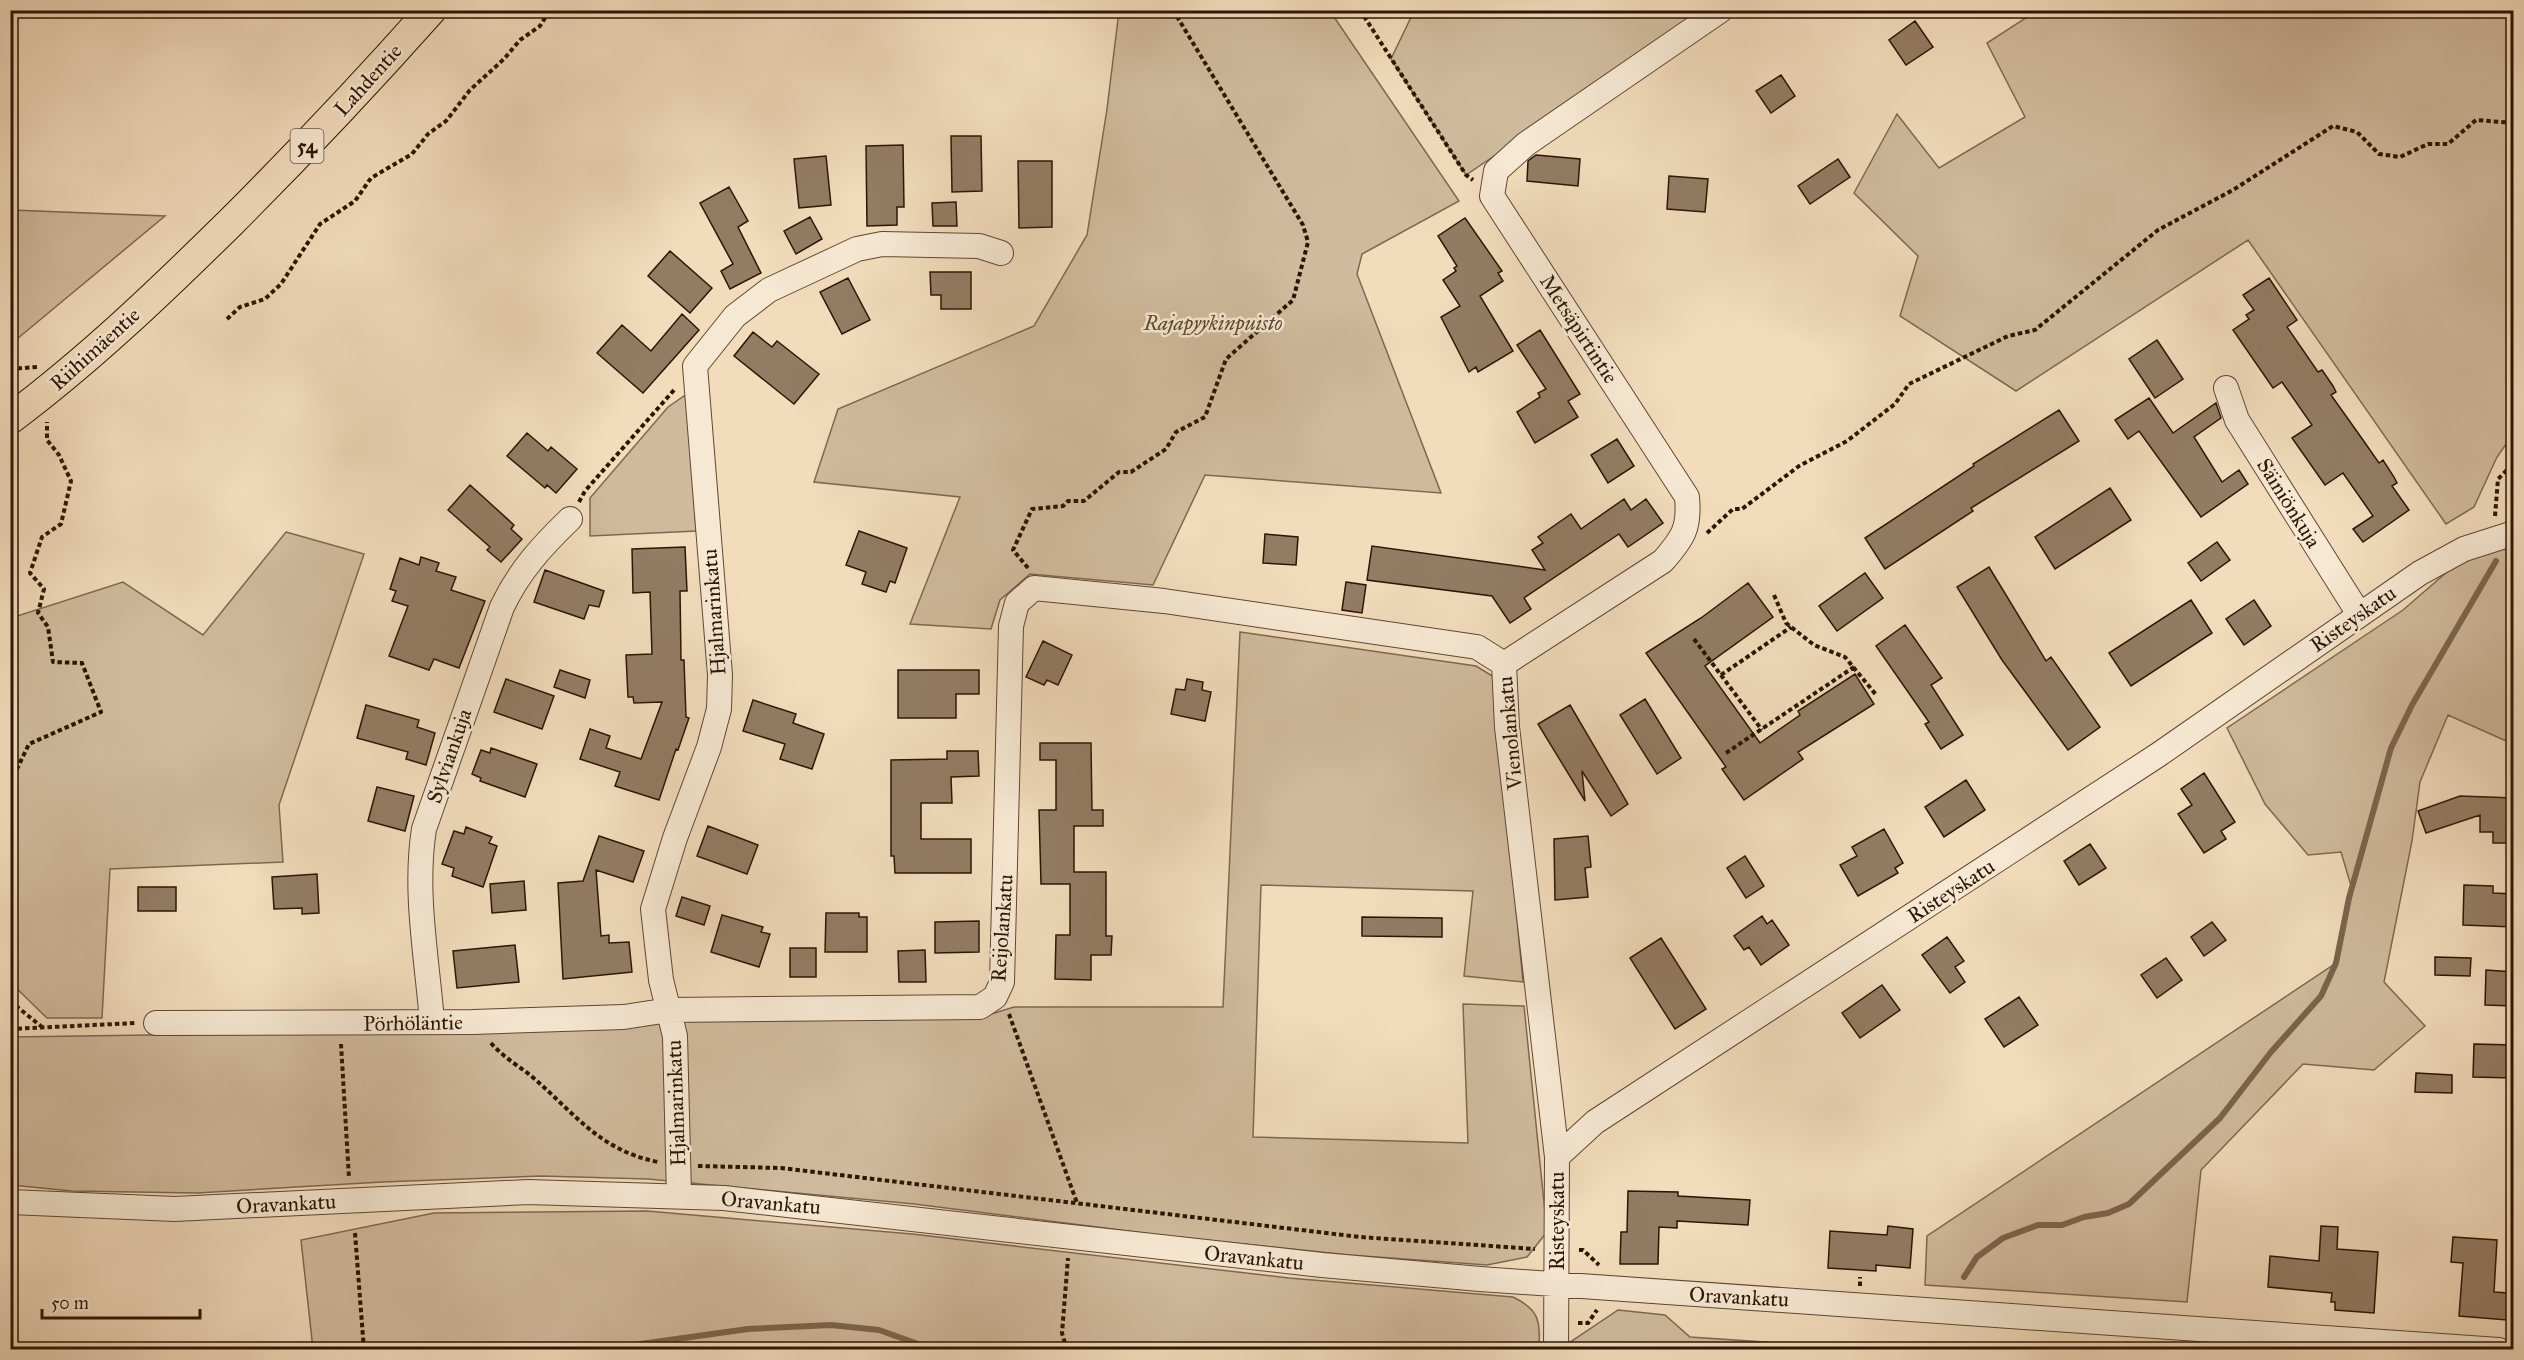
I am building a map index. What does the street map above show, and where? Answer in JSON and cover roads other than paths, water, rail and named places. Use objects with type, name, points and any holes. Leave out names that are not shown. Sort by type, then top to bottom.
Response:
[{"type":"main road","name":"Lahdentie","points":[[177,276],[339,114],[431,10]]},
{"type":"main road","name":"Riihimäentie","points":[[10,419],[47,392],[177,276]]},
{"type":"main road","name":"54","points":[[10,426],[47,392]]},
{"type":"street","name":"Metsäpirtintie","points":[[1504,664],[1663,561],[1682,538],[1689,518],[1687,497],[1492,196],[1496,171],[1526,144],[1721,10]]},
{"type":"street","name":"Hjalmarinkatu","points":[[679,1196],[675,1036],[654,943],[653,909],[675,838],[709,747],[719,709],[720,675],[694,366],[735,315],[769,290],[857,249],[882,244],[979,246],[1001,253]]},
{"type":"street","name":"Säiniönkuja","points":[[2226,388],[2237,420],[2359,615]]},
{"type":"street","name":"Sylviankuja","points":[[432,1022],[419,858],[424,829],[502,607],[521,572],[540,548],[570,519]]},
{"type":"street","name":"Risteyskatu","points":[[1556,1350],[1557,1157],[1594,1122],[2158,755],[2428,568],[2464,549],[2504,536]]},
{"type":"street","name":"Vienolankatu","points":[[1017,603],[1034,588],[1164,601],[1477,647],[1504,664],[1507,728],[1557,1157]]},
{"type":"street","name":"Reijolankatu","points":[[669,1010],[980,1007],[995,997],[1002,982],[1007,722],[1011,626],[1017,603]]},
{"type":"street","name":"Pörhöläntie","points":[[156,1023],[473,1022],[624,1017],[669,1010]]},
{"type":"street","name":"Oravankatu","points":[[10,1202],[175,1209],[528,1192],[679,1196],[780,1203],[1322,1265],[1557,1285],[1963,1311],[2352,1345],[2499,1350]]},
{"type":"waterway","points":[[1964,1277],[1977,1257],[2003,1238],[2038,1225],[2062,1225],[2084,1217],[2108,1213],[2129,1204],[2220,1118],[2271,1052],[2321,996],[2336,963],[2349,898],[2391,748],[2412,705],[2496,561]]},
{"type":"waterway","points":[[619,1350],[633,1345],[748,1329],[831,1325],[879,1330],[935,1350]]},
{"type":"park label","name":"Rajapyykinpuisto","points":[[1213,323]]}]
